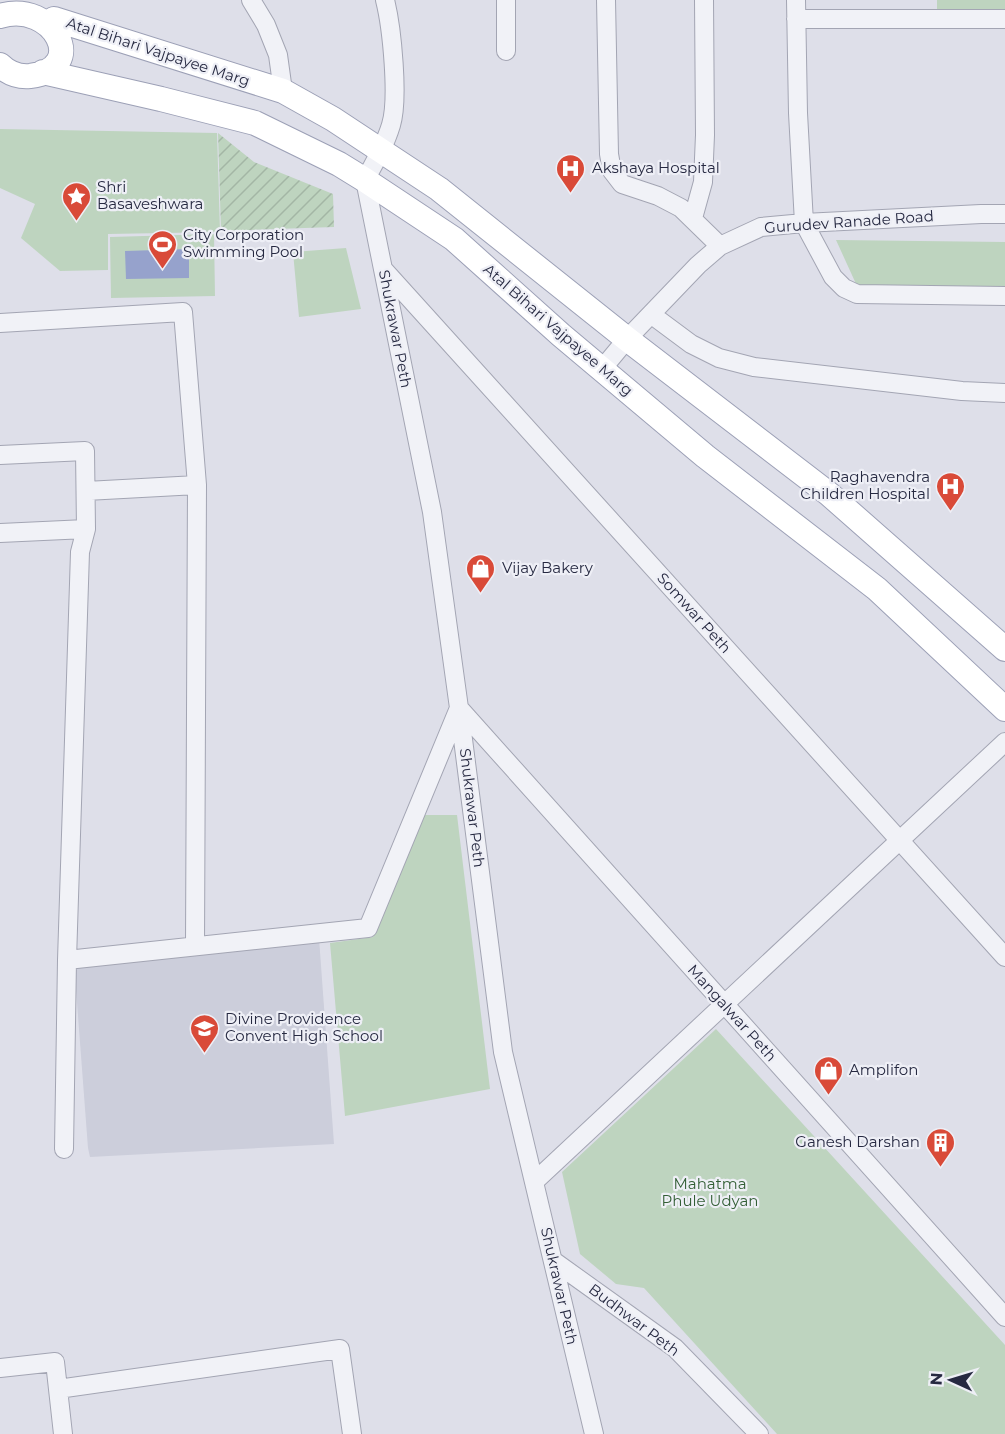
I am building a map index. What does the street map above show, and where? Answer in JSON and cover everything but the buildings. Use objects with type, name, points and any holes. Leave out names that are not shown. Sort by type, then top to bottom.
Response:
[{"type":"main road","name":"Atal Bihari Vajpayee Marg","points":[[10,8],[38,7],[54,19],[283,91],[333,119],[439,189],[627,339],[829,494],[1005,649]]},
{"type":"main road","points":[[43,72],[58,58],[61,48],[62,38],[54,19]]},
{"type":"main road","name":"Atal Bihari Vajpayee Marg","points":[[4,72],[23,77],[43,72],[255,123],[339,164],[365,180],[454,239],[561,335],[705,456],[877,589],[1005,709]]},
{"type":"street","points":[[251,0],[266,25],[278,55],[283,91]]},
{"type":"street","points":[[365,180],[381,152],[392,123],[395,95],[386,0]]},
{"type":"street","points":[[506,0],[506,51]]},
{"type":"street","points":[[606,0],[609,154],[612,171],[622,184],[658,196],[681,208],[720,246]]},
{"type":"street","points":[[693,219],[703,182],[704,0]]},
{"type":"street","points":[[795,0],[804,222],[833,277],[844,288],[856,294],[1005,296]]},
{"type":"street","points":[[796,19],[1005,19]]},
{"type":"street","name":"Shukrawar Peth","points":[[365,180],[432,512],[503,1052],[555,1262],[594,1434]]},
{"type":"street","name":"Gurudev Ranade Road","points":[[602,369],[627,339],[698,265],[720,246],[761,227],[804,222],[1005,214]]},
{"type":"street","name":"Somwar Peth","points":[[383,269],[1005,957]]},
{"type":"street","points":[[0,323],[183,312],[197,485],[195,945]]},
{"type":"street","points":[[652,315],[691,344],[719,358],[753,367],[962,391],[1005,393]]},
{"type":"street","points":[[0,455],[84,451],[87,529],[80,552],[67,960],[64,1149]]},
{"type":"street","points":[[86,491],[197,485]]},
{"type":"street","points":[[0,533],[87,529]]},
{"type":"street","points":[[67,960],[368,928],[459,708]]},
{"type":"street","name":"Mangalwar Peth","points":[[459,708],[1005,1317]]},
{"type":"street","points":[[534,1182],[1005,742]]},
{"type":"street","name":"Budhwar Peth","points":[[555,1262],[675,1348],[759,1434]]},
{"type":"street","points":[[58,1389],[340,1348],[352,1434]]},
{"type":"street","points":[[0,1368],[55,1362],[63,1434]]},
{"type":"shaded area","name":"Divine Providence Convent High School","points":[[319,938],[334,1144],[90,1157],[74,963]]},
{"type":"green space","points":[[937,0],[1005,0],[1005,11],[937,11]]},
{"type":"green space","points":[[0,129],[217,133],[220,232],[108,234],[108,270],[60,271],[21,238],[35,204],[0,188]]},
{"type":"green space","points":[[218,133],[254,162],[333,194],[334,227],[221,231]]},
{"type":"green space","name":"City Corporation Swimming Pool","points":[[214,234],[215,296],[111,298],[110,237]]},
{"type":"green space","points":[[836,240],[1005,242],[1005,292],[857,286]]},
{"type":"green space","points":[[346,248],[361,309],[299,317],[293,252]]},
{"type":"green space","points":[[423,815],[457,815],[490,1089],[345,1116],[330,943],[373,937]]},
{"type":"green space","name":"Mahatma Phule Udyan","points":[[716,1029],[1005,1345],[1005,1434],[777,1434],[644,1288],[616,1284],[580,1254],[562,1172]]},
{"type":"water","name":"City Corporation Swimming Pool","points":[[189,249],[189,278],[126,279],[125,251]]},
{"type":"place","name":"Akshaya Hospital","points":[[571,194]]},
{"type":"place","name":"Shri Basaveshwara","points":[[76,222]]},
{"type":"place","name":"City Corporation Swimming Pool","points":[[162,270]]},
{"type":"place","name":"Raghavendra Children Hospital","points":[[951,512]]},
{"type":"place","name":"Vijay Bakery","points":[[481,594]]},
{"type":"place","name":"Divine Providence Convent High School","points":[[204,1054]]},
{"type":"place","name":"Amplifon","points":[[828,1096]]},
{"type":"place","name":"Ganesh Darshan","points":[[941,1168]]}]
